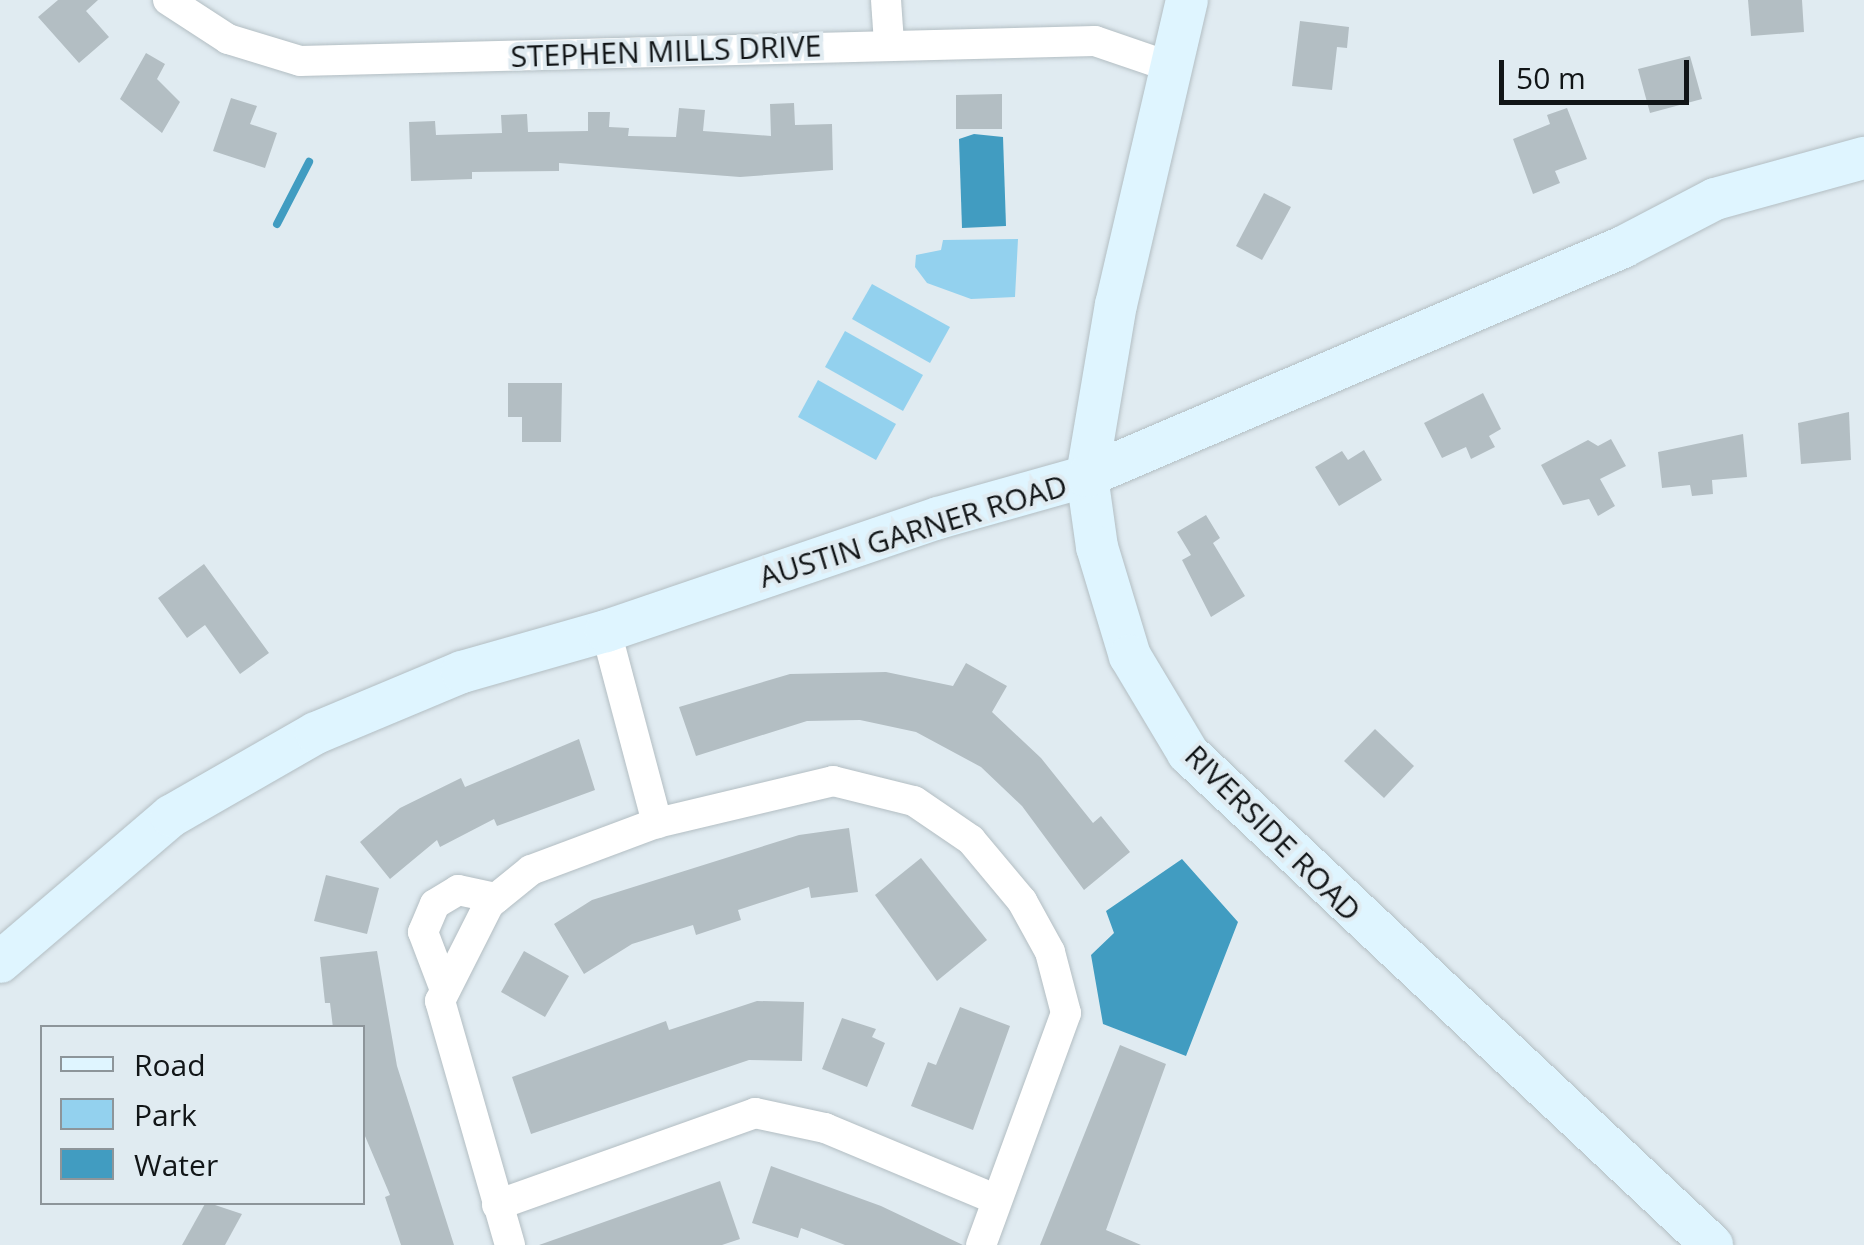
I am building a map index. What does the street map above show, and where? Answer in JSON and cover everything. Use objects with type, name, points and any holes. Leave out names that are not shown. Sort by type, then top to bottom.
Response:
[{"type":"street","name":"STEPHEN MILLS DRIVE","points":[[168,0],[228,38],[300,61],[889,43],[1096,42],[1174,68]]},
{"type":"street","points":[[886,0],[889,43]]},
{"type":"street","name":"RIVERSIDE ROAD","points":[[1187,0],[1116,304],[1087,476],[1097,547],[1130,656],[1188,752],[1712,1245]]},
{"type":"street","name":"AUSTIN GARNER ROAD","points":[[0,962],[171,816],[316,733],[462,672],[606,631],[938,518],[1087,476],[1623,247],[1715,200],[1864,158]]},
{"type":"street","points":[[606,631],[657,823]]},
{"type":"street","points":[[510,1245],[440,1000],[496,898],[531,870],[657,823],[833,781],[914,802],[971,840],[1040,935],[1066,1013],[982,1245]]},
{"type":"street","points":[[445,990],[423,932],[435,904],[458,890],[496,898]]},
{"type":"street","points":[[497,1206],[755,1113],[825,1128],[997,1200]]},
{"type":"green space","points":[[1018,239],[1015,297],[971,299],[927,283],[915,267],[916,255],[941,250],[943,240]]},
{"type":"green space","points":[[872,284],[950,327],[930,363],[852,319]]},
{"type":"green space","points":[[845,331],[923,375],[903,411],[825,367]]},
{"type":"green space","points":[[818,380],[896,424],[876,460],[798,417]]},
{"type":"water","points":[[974,134],[1003,137],[1006,226],[962,228],[959,139]]},
{"type":"water","points":[[1182,859],[1238,922],[1186,1056],[1103,1024],[1091,955],[1114,933],[1106,911]]},
{"type":"building","points":[[58,0],[98,0],[86,11],[109,37],[79,63],[38,17]]},
{"type":"building","points":[[1748,0],[1802,0],[1804,32],[1751,36]]},
{"type":"building","points":[[1300,21],[1349,27],[1347,48],[1337,47],[1332,90],[1292,86]]},
{"type":"building","points":[[146,53],[165,64],[157,79],[180,102],[162,133],[120,99]]},
{"type":"building","points":[[1690,56],[1702,99],[1650,113],[1638,69]]},
{"type":"building","points":[[1002,94],[1002,129],[956,129],[956,95]]},
{"type":"building","points":[[231,98],[257,106],[250,124],[277,133],[265,168],[213,151]]},
{"type":"building","points":[[794,103],[795,125],[832,124],[833,170],[740,177],[559,163],[559,171],[472,172],[472,179],[411,181],[409,122],[435,121],[436,135],[502,133],[501,115],[527,114],[528,132],[588,131],[588,112],[610,112],[609,127],[629,128],[628,136],[676,137],[679,108],[705,110],[703,131],[771,136],[770,104]]},
{"type":"building","points":[[1567,108],[1587,159],[1555,171],[1560,183],[1533,194],[1513,139],[1550,124],[1547,115]]},
{"type":"building","points":[[1264,193],[1291,207],[1262,260],[1236,246]]},
{"type":"building","points":[[508,383],[562,383],[561,442],[522,442],[522,417],[508,417]]},
{"type":"building","points":[[1483,393],[1501,429],[1489,436],[1495,447],[1471,459],[1466,447],[1442,458],[1424,423]]},
{"type":"building","points":[[1849,412],[1851,460],[1801,464],[1798,423]]},
{"type":"building","points":[[1743,434],[1747,477],[1712,480],[1713,494],[1692,496],[1690,485],[1662,488],[1658,452]]},
{"type":"building","points":[[1611,439],[1626,466],[1600,479],[1615,506],[1598,516],[1589,499],[1563,505],[1541,465],[1588,440],[1598,446]]},
{"type":"building","points":[[1364,450],[1382,480],[1339,506],[1315,467],[1342,451],[1348,460]]},
{"type":"building","points":[[1206,515],[1220,538],[1213,543],[1245,596],[1211,617],[1182,560],[1191,555],[1177,532]]},
{"type":"building","points":[[204,564],[269,653],[240,674],[205,625],[187,638],[158,598]]},
{"type":"building","points":[[966,663],[1007,686],[992,712],[1041,758],[1093,823],[1101,816],[1130,852],[1084,890],[1022,806],[981,767],[916,732],[860,720],[807,721],[696,756],[679,707],[790,674],[886,672],[953,686]]},
{"type":"building","points":[[1375,729],[1414,766],[1384,798],[1344,761]]},
{"type":"building","points":[[579,739],[595,790],[497,826],[494,819],[440,847],[437,840],[390,879],[360,842],[400,808],[461,778],[465,787]]},
{"type":"building","points":[[849,828],[858,892],[811,898],[809,887],[738,910],[741,920],[696,935],[693,925],[632,944],[584,974],[554,924],[592,900],[799,835]]},
{"type":"building","points":[[921,858],[987,940],[937,981],[875,895]]},
{"type":"building","points":[[326,875],[379,888],[367,934],[314,921]]},
{"type":"building","points":[[377,951],[397,1066],[454,1245],[401,1245],[385,1197],[390,1195],[365,1136],[365,1025],[333,1025],[330,1003],[325,1003],[320,957]]},
{"type":"building","points":[[524,951],[569,976],[545,1017],[501,992]]},
{"type":"building","points":[[757,1001],[804,1002],[802,1061],[749,1060],[531,1134],[512,1077],[666,1021],[669,1030]]},
{"type":"building","points":[[960,1007],[1010,1026],[973,1130],[911,1106],[928,1062],[936,1065]]},
{"type":"building","points":[[842,1018],[876,1029],[872,1037],[885,1043],[867,1087],[822,1069]]},
{"type":"building","points":[[1120,1045],[1166,1064],[1106,1230],[1141,1245],[1040,1245]]},
{"type":"building","points":[[771,1166],[881,1206],[963,1245],[845,1245],[801,1228],[798,1238],[752,1223]]},
{"type":"building","points":[[720,1181],[740,1239],[722,1245],[539,1245]]},
{"type":"building","points":[[204,1205],[242,1214],[225,1245],[182,1245]]},
{"type":"waterway","points":[[277,224],[309,162]]}]
